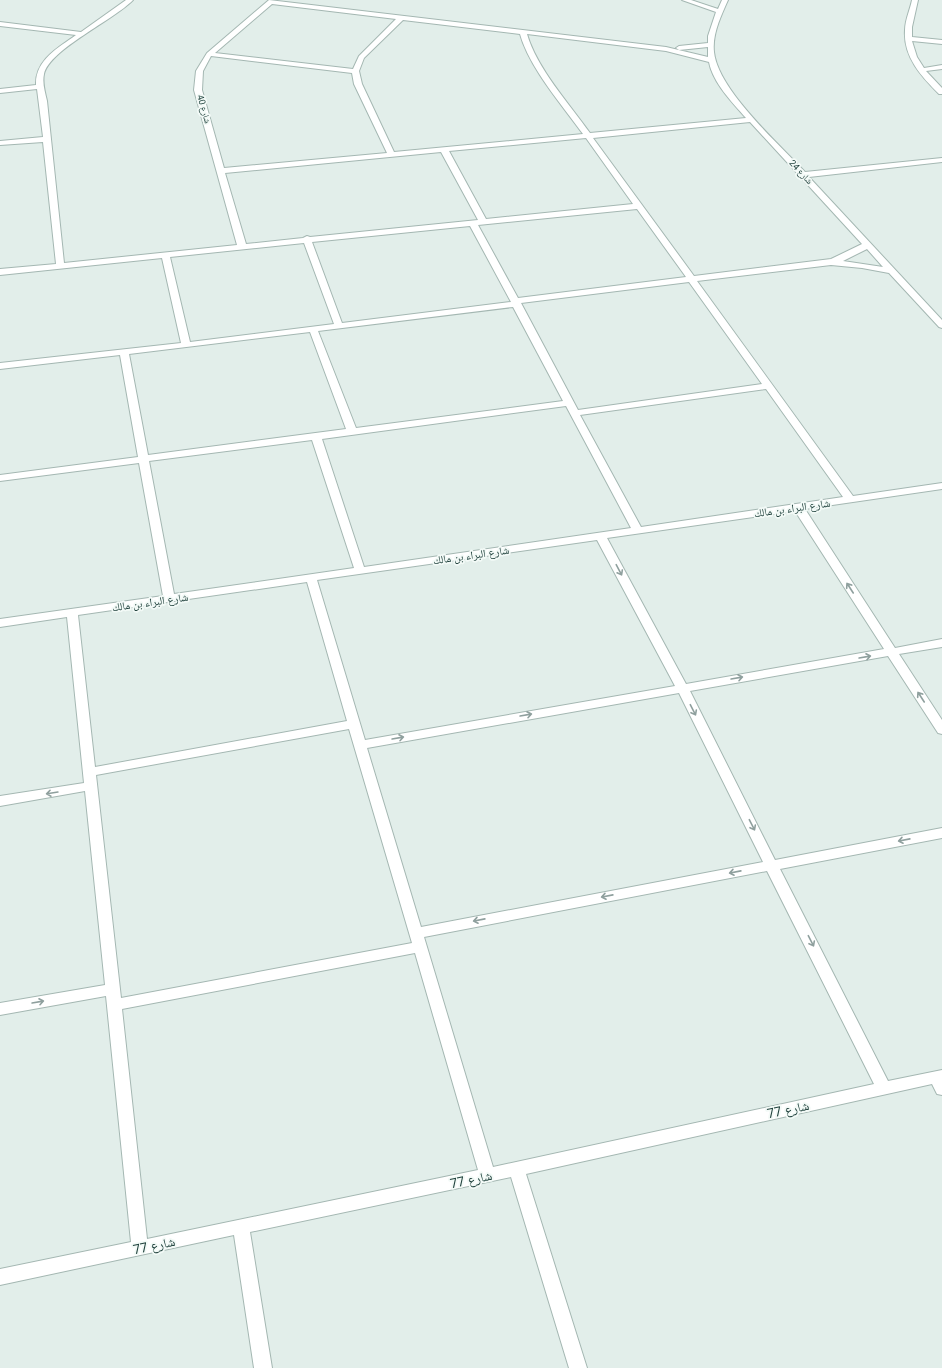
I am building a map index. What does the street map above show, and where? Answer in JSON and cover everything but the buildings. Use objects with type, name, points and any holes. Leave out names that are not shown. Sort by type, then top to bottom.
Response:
[{"type":"street","points":[[60,265],[39,78],[41,69],[47,60],[130,0]]},
{"type":"street","points":[[684,0],[719,11]]},
{"type":"street","name":"شارع 24","points":[[724,0],[712,28],[709,45],[711,60],[718,78],[752,120],[942,326]]},
{"type":"street","points":[[915,0],[908,30],[908,39],[913,56],[921,70],[942,92]]},
{"type":"street","points":[[272,1],[523,33],[666,49],[711,60]]},
{"type":"street","name":"شارع 40","points":[[242,246],[197,82],[200,68],[209,54],[272,1]]},
{"type":"street","points":[[392,155],[358,84],[355,71],[361,57],[401,18]]},
{"type":"street","points":[[0,24],[82,34]]},
{"type":"street","points":[[523,33],[527,47],[588,136],[850,499]]},
{"type":"street","points":[[908,39],[942,42]]},
{"type":"street","points":[[666,49],[709,45]]},
{"type":"street","points":[[209,54],[355,71]]},
{"type":"street","points":[[921,70],[942,67]]},
{"type":"street","points":[[0,91],[40,87]]},
{"type":"street","points":[[222,171],[752,120]]},
{"type":"street","points":[[0,144],[47,139]]},
{"type":"street","points":[[444,150],[483,221]]},
{"type":"street","points":[[804,175],[942,160]]},
{"type":"street","points":[[0,272],[638,206]]},
{"type":"street","points":[[473,222],[637,530]]},
{"type":"street","points":[[306,240],[339,326]]},
{"type":"street","points":[[830,262],[851,254],[867,244]]},
{"type":"street","points":[[165,254],[186,345]]},
{"type":"street","points":[[0,366],[339,326],[830,262],[862,265],[892,271]]},
{"type":"street","points":[[313,329],[352,432]]},
{"type":"street","points":[[124,352],[169,599]]},
{"type":"street","points":[[574,413],[768,386]]},
{"type":"street","points":[[0,478],[569,403]]},
{"type":"street","points":[[316,436],[360,571]]},
{"type":"street","name":"شارع البراء بن مالك","points":[[0,624],[942,486]]},
{"type":"street","points":[[798,507],[942,730]]},
{"type":"street","points":[[600,536],[682,688],[884,1089]]},
{"type":"street","points":[[311,578],[487,1175]]},
{"type":"street","points":[[72,613],[140,1248]]},
{"type":"street","points":[[360,745],[942,644]]},
{"type":"street","points":[[89,772],[354,724]]},
{"type":"street","points":[[0,801],[90,786]]},
{"type":"street","points":[[415,933],[772,864],[942,833]]},
{"type":"street","points":[[114,1005],[419,948]]},
{"type":"street","points":[[0,1009],[112,988]]},
{"type":"street","name":"شارع 77","points":[[0,1277],[516,1169],[884,1089],[940,1080]]},
{"type":"street","points":[[516,1169],[578,1368]]},
{"type":"street","points":[[241,1226],[263,1368]]}]
